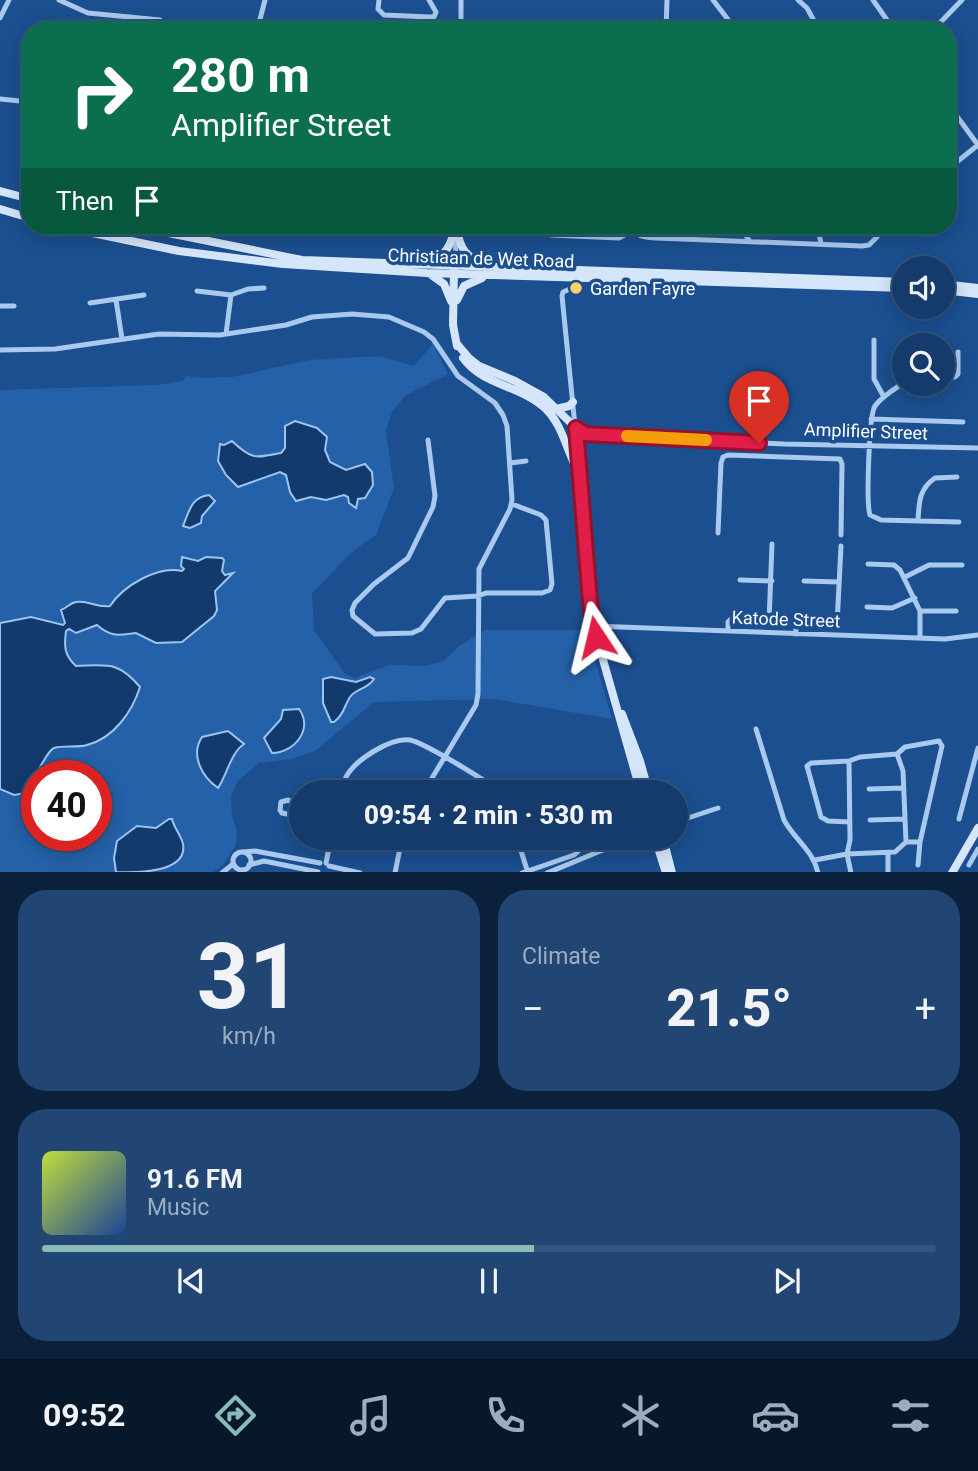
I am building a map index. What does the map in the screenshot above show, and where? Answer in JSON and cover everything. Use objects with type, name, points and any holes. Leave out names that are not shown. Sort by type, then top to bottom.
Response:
[{"type":"main road","points":[[0,185],[15,195]]},
{"type":"main road","points":[[0,191],[21,197]]},
{"type":"main road","points":[[0,211],[21,216]]},
{"type":"main road","name":"Christiaan de Wet Road","points":[[100,235],[239,260],[427,273],[454,270]]},
{"type":"main road","name":"Christiaan de Wet Road","points":[[177,235],[290,259],[396,263],[454,270],[892,282]]},
{"type":"main road","points":[[396,263],[430,260],[444,255],[454,235]]},
{"type":"main road","points":[[458,235],[466,255],[498,271]]},
{"type":"main road","points":[[453,325],[454,270]]},
{"type":"main road","points":[[453,312],[461,289],[468,282],[498,271]]},
{"type":"main road","name":"Christiaan de Wet Road","points":[[498,271],[892,287]]},
{"type":"main road","points":[[427,273],[440,280],[446,288],[451,301],[457,349],[465,362],[478,374],[530,397],[546,409],[561,431],[579,472]]},
{"type":"main road","points":[[955,285],[978,288]]},
{"type":"main road","points":[[955,291],[978,293]]},
{"type":"main road","points":[[457,344],[479,366],[544,397],[579,433],[579,472],[593,626],[637,780]]},
{"type":"main road","points":[[556,409],[569,406],[573,402]]},
{"type":"main road","name":"Amplifier Street","points":[[561,431],[579,433]]},
{"type":"main road","points":[[610,689],[636,749],[645,780]]},
{"type":"main road","points":[[953,872],[978,828]]},
{"type":"main road","points":[[659,850],[666,872]]},
{"type":"main road","points":[[666,850],[672,872]]},
{"type":"street","points":[[0,18],[9,0]]},
{"type":"street","points":[[59,0],[83,12],[160,20]]},
{"type":"street","points":[[258,21],[265,0]]},
{"type":"street","points":[[379,0],[378,9],[384,15],[430,18],[434,17],[436,12],[429,0]]},
{"type":"street","points":[[461,0],[461,21]]},
{"type":"street","points":[[666,21],[667,0]]},
{"type":"street","points":[[713,0],[729,21]]},
{"type":"street","points":[[798,0],[807,8],[814,21]]},
{"type":"street","points":[[873,0],[888,21]]},
{"type":"street","points":[[942,21],[962,0]]},
{"type":"street","points":[[130,17],[130,21]]},
{"type":"street","points":[[0,99],[21,101]]},
{"type":"street","points":[[957,116],[978,145],[957,162]]},
{"type":"street","points":[[454,270],[456,235]]},
{"type":"street","points":[[548,235],[625,235]]},
{"type":"street","points":[[639,235],[866,246],[877,237]]},
{"type":"street","points":[[745,235],[749,240]]},
{"type":"street","points":[[819,235],[821,244]]},
{"type":"street","points":[[197,291],[231,295],[248,289],[264,288]]},
{"type":"street","points":[[570,289],[563,292],[562,296],[573,402],[579,433]]},
{"type":"street","points":[[90,303],[144,295]]},
{"type":"street","points":[[226,334],[231,295]]},
{"type":"street","points":[[116,300],[122,339]]},
{"type":"street","points":[[0,306],[14,306]]},
{"type":"street","points":[[0,350],[55,349],[159,334],[226,334],[286,325],[312,317],[352,314],[389,317],[413,326],[433,339],[458,376],[492,399],[500,410],[507,426],[512,504],[480,566],[478,698],[473,711],[431,780]]},
{"type":"street","points":[[874,340],[874,379],[884,397]]},
{"type":"street","points":[[955,377],[958,374],[958,352]]},
{"type":"street","points":[[892,391],[874,406],[871,419],[869,511],[873,518],[881,520],[959,522]]},
{"type":"street","points":[[871,419],[963,422]]},
{"type":"street","name":"Amplifier Street","points":[[579,433],[784,444],[978,448]]},
{"type":"street","points":[[428,440],[435,496],[433,507],[408,558],[372,586],[354,606],[352,614],[374,634],[412,633],[421,629],[445,598],[478,597],[486,593],[542,593],[552,587],[546,520],[539,514],[512,504]]},
{"type":"street","points":[[783,457],[784,444]]},
{"type":"street","points":[[718,533],[723,457],[728,455],[841,460],[841,535]]},
{"type":"street","points":[[510,463],[526,461]]},
{"type":"street","points":[[918,521],[919,496],[924,487],[935,478],[957,477]]},
{"type":"street","points":[[728,631],[728,621],[731,619],[750,624],[769,623],[772,544]]},
{"type":"street","points":[[796,634],[796,624],[799,621],[818,626],[837,625],[841,546]]},
{"type":"street","points":[[868,564],[897,566],[905,577],[920,611],[920,638]]},
{"type":"street","points":[[905,577],[929,565],[962,565]]},
{"type":"street","points":[[740,580],[772,581]]},
{"type":"street","points":[[804,581],[839,582]]},
{"type":"street","points":[[867,607],[891,608],[915,598]]},
{"type":"street","points":[[920,611],[956,611]]},
{"type":"street","name":"Katode Street","points":[[593,626],[950,639],[978,635]]},
{"type":"street","points":[[756,729],[784,820],[791,832],[808,849],[815,860],[818,872]]},
{"type":"street","points":[[345,780],[351,771],[380,748],[391,742],[412,741],[479,780]]},
{"type":"street","points":[[850,822],[828,821],[821,817],[807,767],[811,763],[897,754],[905,747],[938,741],[942,744],[920,842],[918,865]]},
{"type":"street","points":[[959,820],[978,749]]},
{"type":"street","points":[[815,860],[847,853],[888,853],[898,851],[906,842],[903,767],[897,754]]},
{"type":"street","points":[[849,761],[850,845],[847,853],[851,872]]},
{"type":"street","points":[[869,789],[904,789]]},
{"type":"street","points":[[688,818],[718,808]]},
{"type":"street","points":[[870,820],[905,819]]},
{"type":"street","points":[[906,842],[920,842]]},
{"type":"street","points":[[970,864],[978,849]]},
{"type":"street","points":[[395,872],[400,850]]},
{"type":"street","points":[[520,850],[526,872],[574,855],[580,850]]},
{"type":"street","points":[[549,872],[603,850]]},
{"type":"street","points":[[223,872],[233,864],[234,856],[255,851],[355,872]]},
{"type":"street","points":[[243,852],[250,859],[250,865]]},
{"type":"street","points":[[888,853],[888,872]]},
{"type":"street","points":[[233,864],[241,871],[264,861],[318,872],[317,868],[326,866]]},
{"type":"shaded area","points":[[433,344],[448,374],[406,395],[392,412],[386,431],[394,488],[376,535],[354,550],[312,593],[314,630],[345,674],[354,678],[389,665],[425,666],[444,661],[459,646],[485,630],[586,630],[612,719],[493,699],[374,702],[315,751],[291,759],[259,763],[237,782],[231,797],[232,816],[237,831],[236,845],[222,866],[213,872],[0,872],[0,390],[158,385],[183,381],[186,376],[233,377],[309,360],[380,356],[414,366]]},
{"type":"shaded area","points":[[295,421],[317,428],[327,437],[325,450],[330,462],[346,470],[365,464],[372,472],[373,485],[365,498],[358,499],[356,508],[344,495],[326,500],[311,497],[296,501],[290,492],[286,475],[280,472],[238,487],[226,475],[218,461],[220,444],[232,441],[244,452],[254,456],[281,453],[285,448],[285,426]]},
{"type":"shaded area","points":[[209,495],[215,501],[202,516],[201,523],[190,528],[183,526],[194,502]]},
{"type":"shaded area","points":[[182,557],[198,561],[206,557],[222,558],[222,571],[225,575],[233,573],[215,591],[217,610],[214,616],[182,642],[156,643],[136,633],[111,634],[97,625],[76,633],[69,629],[66,631],[66,650],[76,666],[105,665],[119,669],[140,687],[137,696],[121,723],[97,742],[54,748],[45,760],[21,760],[21,794],[14,795],[0,789],[0,623],[31,617],[63,625],[65,623],[61,610],[72,603],[110,606],[123,591],[142,579],[162,571],[182,571],[184,569],[181,566]]},
{"type":"shaded area","points":[[331,677],[356,682],[370,677],[374,679],[352,694],[340,716],[331,722],[323,703],[323,679]]},
{"type":"shaded area","points":[[299,709],[303,717],[303,732],[288,749],[272,753],[264,738],[281,719],[283,710]]},
{"type":"shaded area","points":[[228,731],[244,744],[236,753],[218,788],[203,772],[197,751],[202,737]]},
{"type":"shaded area","points":[[172,819],[183,844],[182,854],[177,861],[159,869],[116,872],[114,858],[117,841],[137,826],[156,828]]},
{"type":"slow traffic","points":[[627,436],[706,440]]},
{"type":"place","name":"Garden Fayre","points":[[576,288]]},
{"type":"route","points":[[596,637],[590,602],[576,428],[585,434],[759,443]]}]
